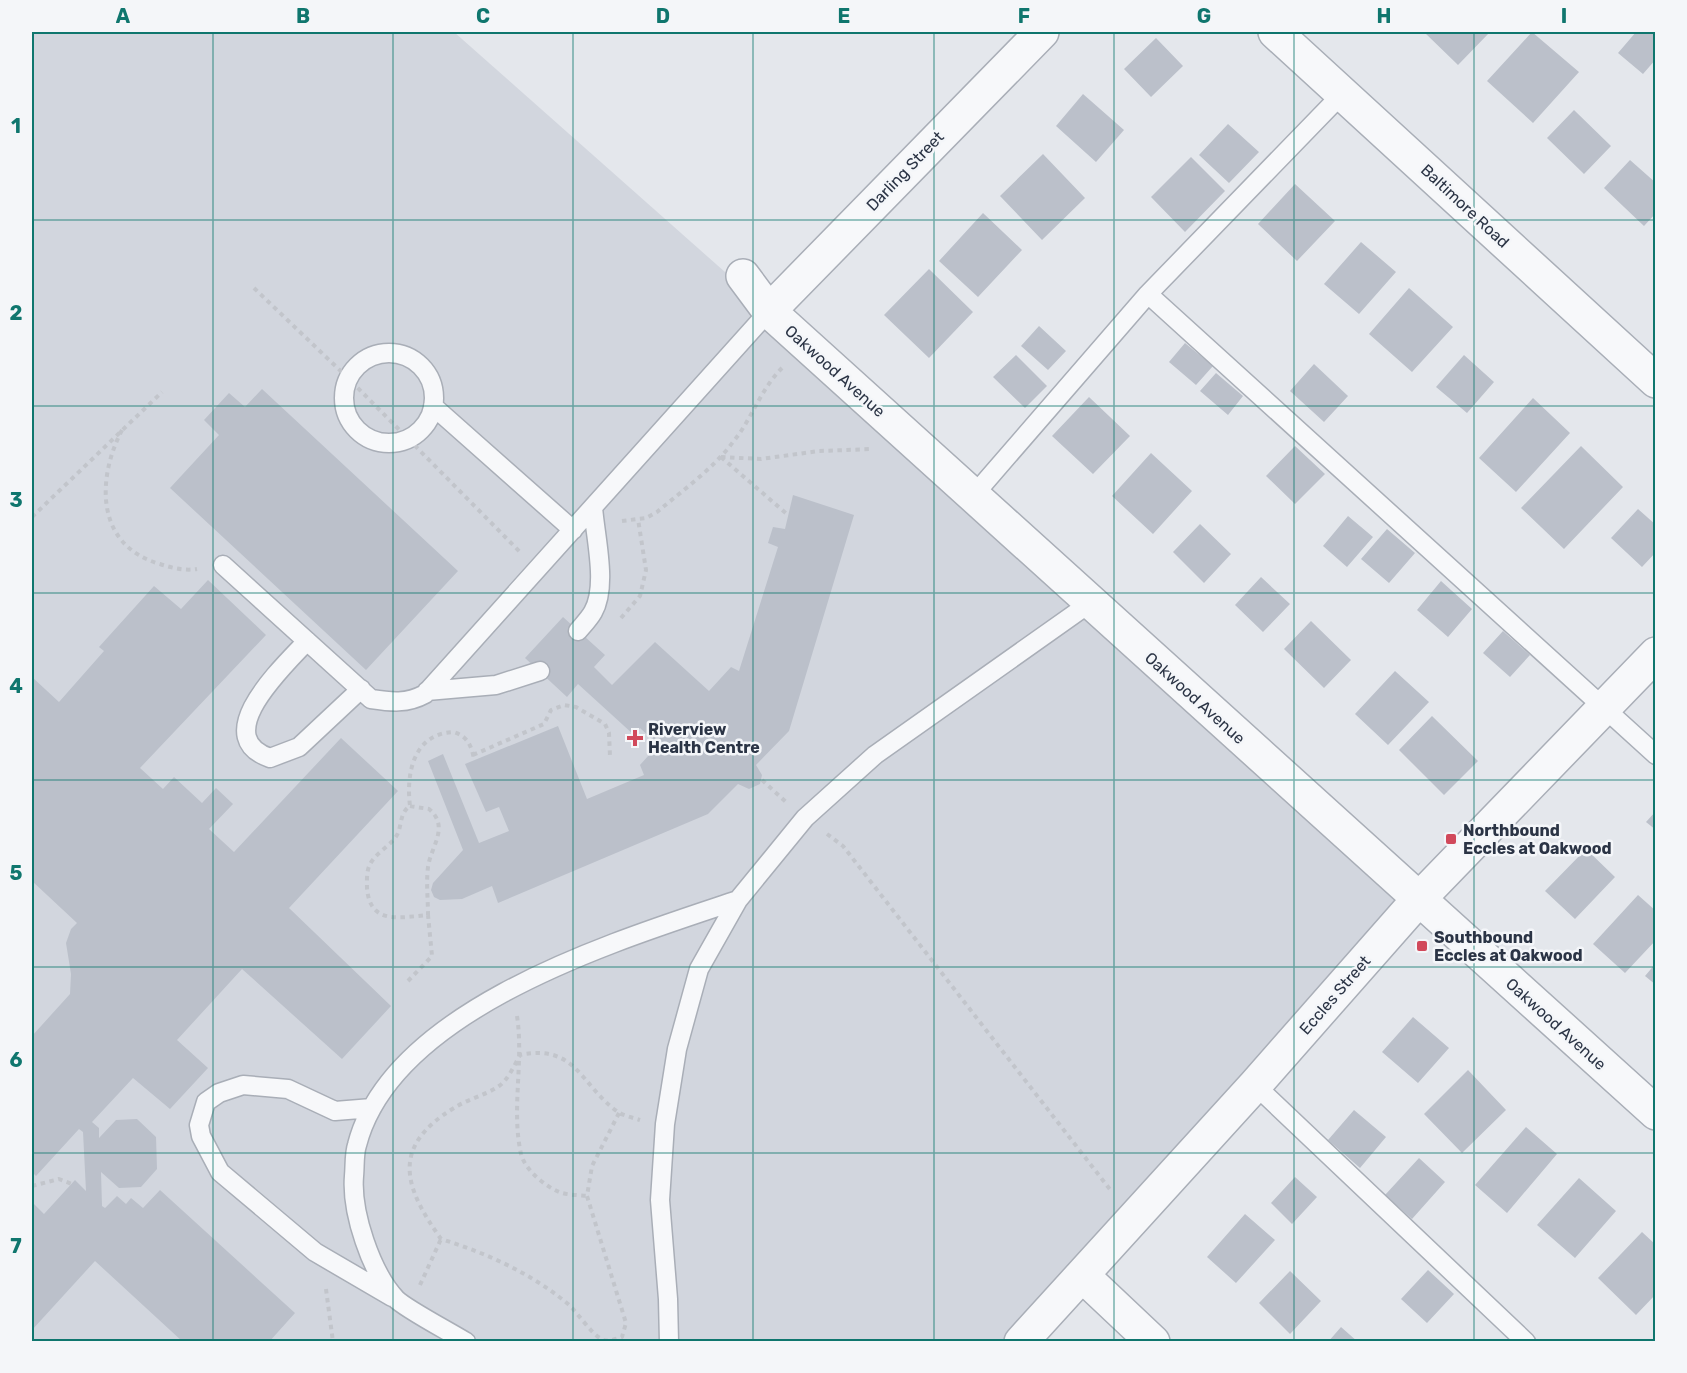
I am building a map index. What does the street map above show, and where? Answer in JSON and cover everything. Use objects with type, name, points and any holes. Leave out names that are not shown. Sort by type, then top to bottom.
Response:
[{"type":"street","name":"Darling Street","points":[[769,311],[1042,32]]},
{"type":"street","name":"Baltimore Road","points":[[1275,32],[1656,381]]},
{"type":"street","name":"Oakwood Avenue","points":[[743,276],[769,311],[1656,1113]]},
{"type":"street","name":"Eccles Street","points":[[1021,1341],[1083,1276],[1255,1085],[1418,900],[1656,654]]},
{"type":"street","points":[[1083,1276],[1153,1341]]},
{"type":"lane","points":[[973,496],[1148,294],[1342,94]]},
{"type":"lane","points":[[1148,294],[1656,755]]},
{"type":"lane","points":[[223,565],[371,699],[388,702],[414,700],[427,691],[573,530],[594,515],[769,311]]},
{"type":"lane","points":[[389,353],[400,355],[417,363],[426,371],[434,392],[433,406],[424,426],[407,439],[395,443],[376,441],[353,426],[344,404],[348,378],[361,362],[370,357],[389,353]]},
{"type":"lane","points":[[433,406],[573,530]]},
{"type":"lane","points":[[578,631],[594,611],[598,595],[599,575],[594,515]]},
{"type":"lane","points":[[669,1341],[660,1200],[665,1124],[677,1049],[699,969],[738,900],[805,818],[875,755],[1090,603]]},
{"type":"lane","points":[[308,641],[263,689],[251,709],[247,735],[251,746],[259,754],[270,758],[299,747],[361,689]]},
{"type":"lane","points":[[427,691],[496,685],[540,671]]},
{"type":"lane","points":[[403,1303],[373,1262],[355,1208],[353,1187],[357,1145],[372,1108],[401,1067],[430,1041],[463,1017],[512,989],[605,947],[738,900]]},
{"type":"lane","points":[[372,1108],[335,1111],[288,1089],[243,1085],[219,1093],[206,1102],[199,1125],[201,1136],[220,1172],[315,1252],[466,1341]]},
{"type":"lane","points":[[1255,1085],[1526,1341]]},
{"type":"path","points":[[254,288],[348,378],[538,569]]},
{"type":"path","points":[[594,515],[639,519],[657,512],[734,442],[771,380],[805,344]]},
{"type":"path","points":[[32,517],[162,392]]},
{"type":"path","points":[[122,430],[107,462],[106,494],[110,519],[120,537],[141,556],[171,567],[189,570],[223,565]]},
{"type":"path","points":[[720,457],[761,459],[819,451],[915,444]]},
{"type":"path","points":[[720,457],[788,515]]},
{"type":"path","points":[[617,623],[640,596],[646,570],[639,519]]},
{"type":"path","points":[[473,755],[544,724],[551,710],[564,705],[576,707],[605,724],[609,733],[610,756]]},
{"type":"path","points":[[428,915],[387,917],[377,913],[368,899],[368,867],[397,836],[402,814],[410,806],[409,781],[412,760],[427,742],[446,732],[459,734],[469,743],[474,760]]},
{"type":"path","points":[[762,780],[805,818],[843,846],[1133,1220]]},
{"type":"path","points":[[408,981],[432,956],[428,915],[428,870],[439,836],[439,826],[429,809],[410,806]]},
{"type":"path","points":[[512,989],[520,1055],[518,1108],[522,1156],[536,1177],[560,1192],[587,1196]]},
{"type":"path","points":[[620,1113],[592,1166],[587,1196],[626,1323],[622,1337],[612,1340],[600,1339],[567,1304],[524,1272],[476,1250],[441,1239],[416,1200],[408,1176],[410,1154],[425,1132],[453,1108],[501,1084],[520,1055],[537,1052],[554,1053],[575,1066],[620,1113],[665,1124]]},
{"type":"path","points":[[32,1186],[59,1179],[72,1184]]},
{"type":"path","points":[[403,1303],[441,1239]]},
{"type":"path","points":[[325,1283],[333,1341]]},
{"type":"shaded area","name":"Riverview Health Centre","points":[[32,32],[454,32],[769,311],[1418,900],[1021,1341],[32,1341]]},
{"type":"building","points":[[1424,32],[1490,32],[1458,65]]},
{"type":"building","points":[[1532,32],[1579,72],[1533,123],[1487,81]]},
{"type":"building","points":[[1636,32],[1656,33],[1656,59],[1643,74],[1618,53]]},
{"type":"building","points":[[1156,38],[1183,66],[1151,97],[1124,69]]},
{"type":"building","points":[[1083,94],[1124,130],[1096,162],[1056,126]]},
{"type":"building","points":[[1574,110],[1611,146],[1584,174],[1547,138]]},
{"type":"building","points":[[1228,124],[1259,152],[1229,183],[1199,155]]},
{"type":"building","points":[[1043,154],[1085,198],[1042,240],[1000,196]]},
{"type":"building","points":[[1191,157],[1225,191],[1185,232],[1151,197]]},
{"type":"building","points":[[1630,160],[1656,183],[1656,213],[1644,226],[1604,188]]},
{"type":"building","points":[[1295,184],[1335,221],[1297,261],[1258,224]]},
{"type":"building","points":[[983,213],[1022,250],[978,297],[939,261]]},
{"type":"building","points":[[1361,242],[1396,272],[1359,314],[1324,284]]},
{"type":"building","points":[[929,269],[973,312],[929,358],[884,315]]},
{"type":"building","points":[[1409,288],[1453,327],[1412,372],[1369,334]]},
{"type":"building","points":[[1039,326],[1066,351],[1048,370],[1021,346]]},
{"type":"building","points":[[1185,343],[1213,366],[1196,385],[1169,362]]},
{"type":"building","points":[[1016,355],[1047,386],[1025,408],[993,377]]},
{"type":"building","points":[[1464,355],[1494,382],[1467,413],[1436,387]]},
{"type":"building","points":[[1314,364],[1348,396],[1324,422],[1290,391]]},
{"type":"building","points":[[1216,373],[1243,396],[1228,415],[1200,391]]},
{"type":"building","points":[[262,389],[458,571],[366,670],[170,488],[219,435],[204,420],[229,393],[245,407]]},
{"type":"building","points":[[1089,397],[1130,436],[1093,474],[1052,436]]},
{"type":"building","points":[[1533,398],[1570,433],[1516,492],[1479,458]]},
{"type":"building","points":[[1295,446],[1325,474],[1295,504],[1266,476]]},
{"type":"building","points":[[1581,446],[1623,487],[1564,549],[1521,508]]},
{"type":"building","points":[[1151,453],[1192,491],[1153,534],[1112,496]]},
{"type":"building","points":[[793,495],[854,515],[789,731],[756,765],[762,775],[760,784],[749,789],[738,784],[708,814],[498,903],[492,886],[462,899],[440,900],[434,897],[431,890],[433,883],[463,850],[428,761],[443,754],[479,843],[509,831],[499,807],[486,812],[465,764],[558,726],[587,799],[644,775],[640,765],[658,745],[640,728],[634,735],[578,684],[567,697],[525,658],[563,617],[605,655],[594,667],[612,685],[655,642],[709,691],[731,667],[739,671],[778,547],[768,543],[773,527],[785,529]]},
{"type":"building","points":[[1638,509],[1656,525],[1656,552],[1642,567],[1611,538]]},
{"type":"building","points":[[1348,516],[1373,537],[1347,567],[1323,546]]},
{"type":"building","points":[[1200,524],[1231,554],[1204,583],[1173,552]]},
{"type":"building","points":[[1387,529],[1415,553],[1389,583],[1361,559]]},
{"type":"building","points":[[1261,577],[1290,604],[1263,632],[1235,605]]},
{"type":"building","points":[[208,580],[266,635],[140,768],[163,789],[174,777],[202,803],[216,788],[233,804],[209,829],[234,852],[341,738],[396,789],[398,791],[289,908],[391,1006],[342,1059],[242,969],[177,1040],[208,1068],[170,1109],[133,1078],[92,1122],[99,1128],[99,1138],[116,1120],[137,1119],[156,1137],[157,1169],[141,1187],[119,1188],[101,1172],[102,1206],[105,1208],[117,1196],[126,1204],[131,1198],[143,1208],[160,1190],[295,1313],[269,1342],[183,1342],[95,1261],[32,1330],[32,1202],[44,1214],[75,1180],[86,1191],[83,1132],[79,1129],[36,1176],[32,1172],[32,1036],[70,994],[71,974],[66,943],[71,929],[77,923],[32,881],[32,677],[59,702],[104,651],[99,647],[154,586],[181,609]]},
{"type":"building","points":[[1441,581],[1472,609],[1448,637],[1417,610]]},
{"type":"building","points":[[1311,621],[1351,660],[1324,688],[1284,649]]},
{"type":"building","points":[[1503,631],[1530,655],[1510,677],[1483,653]]},
{"type":"building","points":[[1395,671],[1429,702],[1388,745],[1355,714]]},
{"type":"building","points":[[1432,716],[1478,761],[1444,795],[1399,750]]},
{"type":"building","points":[[1656,811],[1656,830],[1646,822]]},
{"type":"building","points":[[1586,849],[1615,877],[1575,919],[1545,891]]},
{"type":"building","points":[[1638,895],[1656,911],[1656,940],[1625,973],[1593,944]]},
{"type":"building","points":[[1656,963],[1656,985],[1645,976]]},
{"type":"building","points":[[1413,1017],[1449,1048],[1418,1083],[1382,1052]]},
{"type":"building","points":[[1468,1070],[1506,1110],[1462,1153],[1424,1114]]},
{"type":"building","points":[[1354,1110],[1386,1137],[1360,1168],[1328,1140]]},
{"type":"building","points":[[1526,1127],[1557,1154],[1507,1213],[1475,1185]]},
{"type":"building","points":[[1419,1158],[1445,1182],[1412,1219],[1385,1195]]},
{"type":"building","points":[[1295,1177],[1317,1197],[1292,1224],[1271,1203]]},
{"type":"building","points":[[1579,1178],[1616,1211],[1575,1258],[1537,1225]]},
{"type":"building","points":[[1245,1214],[1275,1240],[1236,1283],[1207,1257]]},
{"type":"building","points":[[1642,1232],[1656,1245],[1656,1294],[1636,1315],[1598,1278]]},
{"type":"building","points":[[1428,1270],[1454,1294],[1427,1323],[1401,1299]]},
{"type":"building","points":[[1290,1271],[1321,1301],[1290,1334],[1259,1303]]},
{"type":"building","points":[[1341,1327],[1358,1342],[1328,1342]]},
{"type":"place","name":"Riverview Health Centre","points":[[635,738]]},
{"type":"place","name":"Northbound Eccles at Oakwood","points":[[1451,839]]},
{"type":"place","name":"Southbound Eccles at Oakwood","points":[[1422,946]]}]
